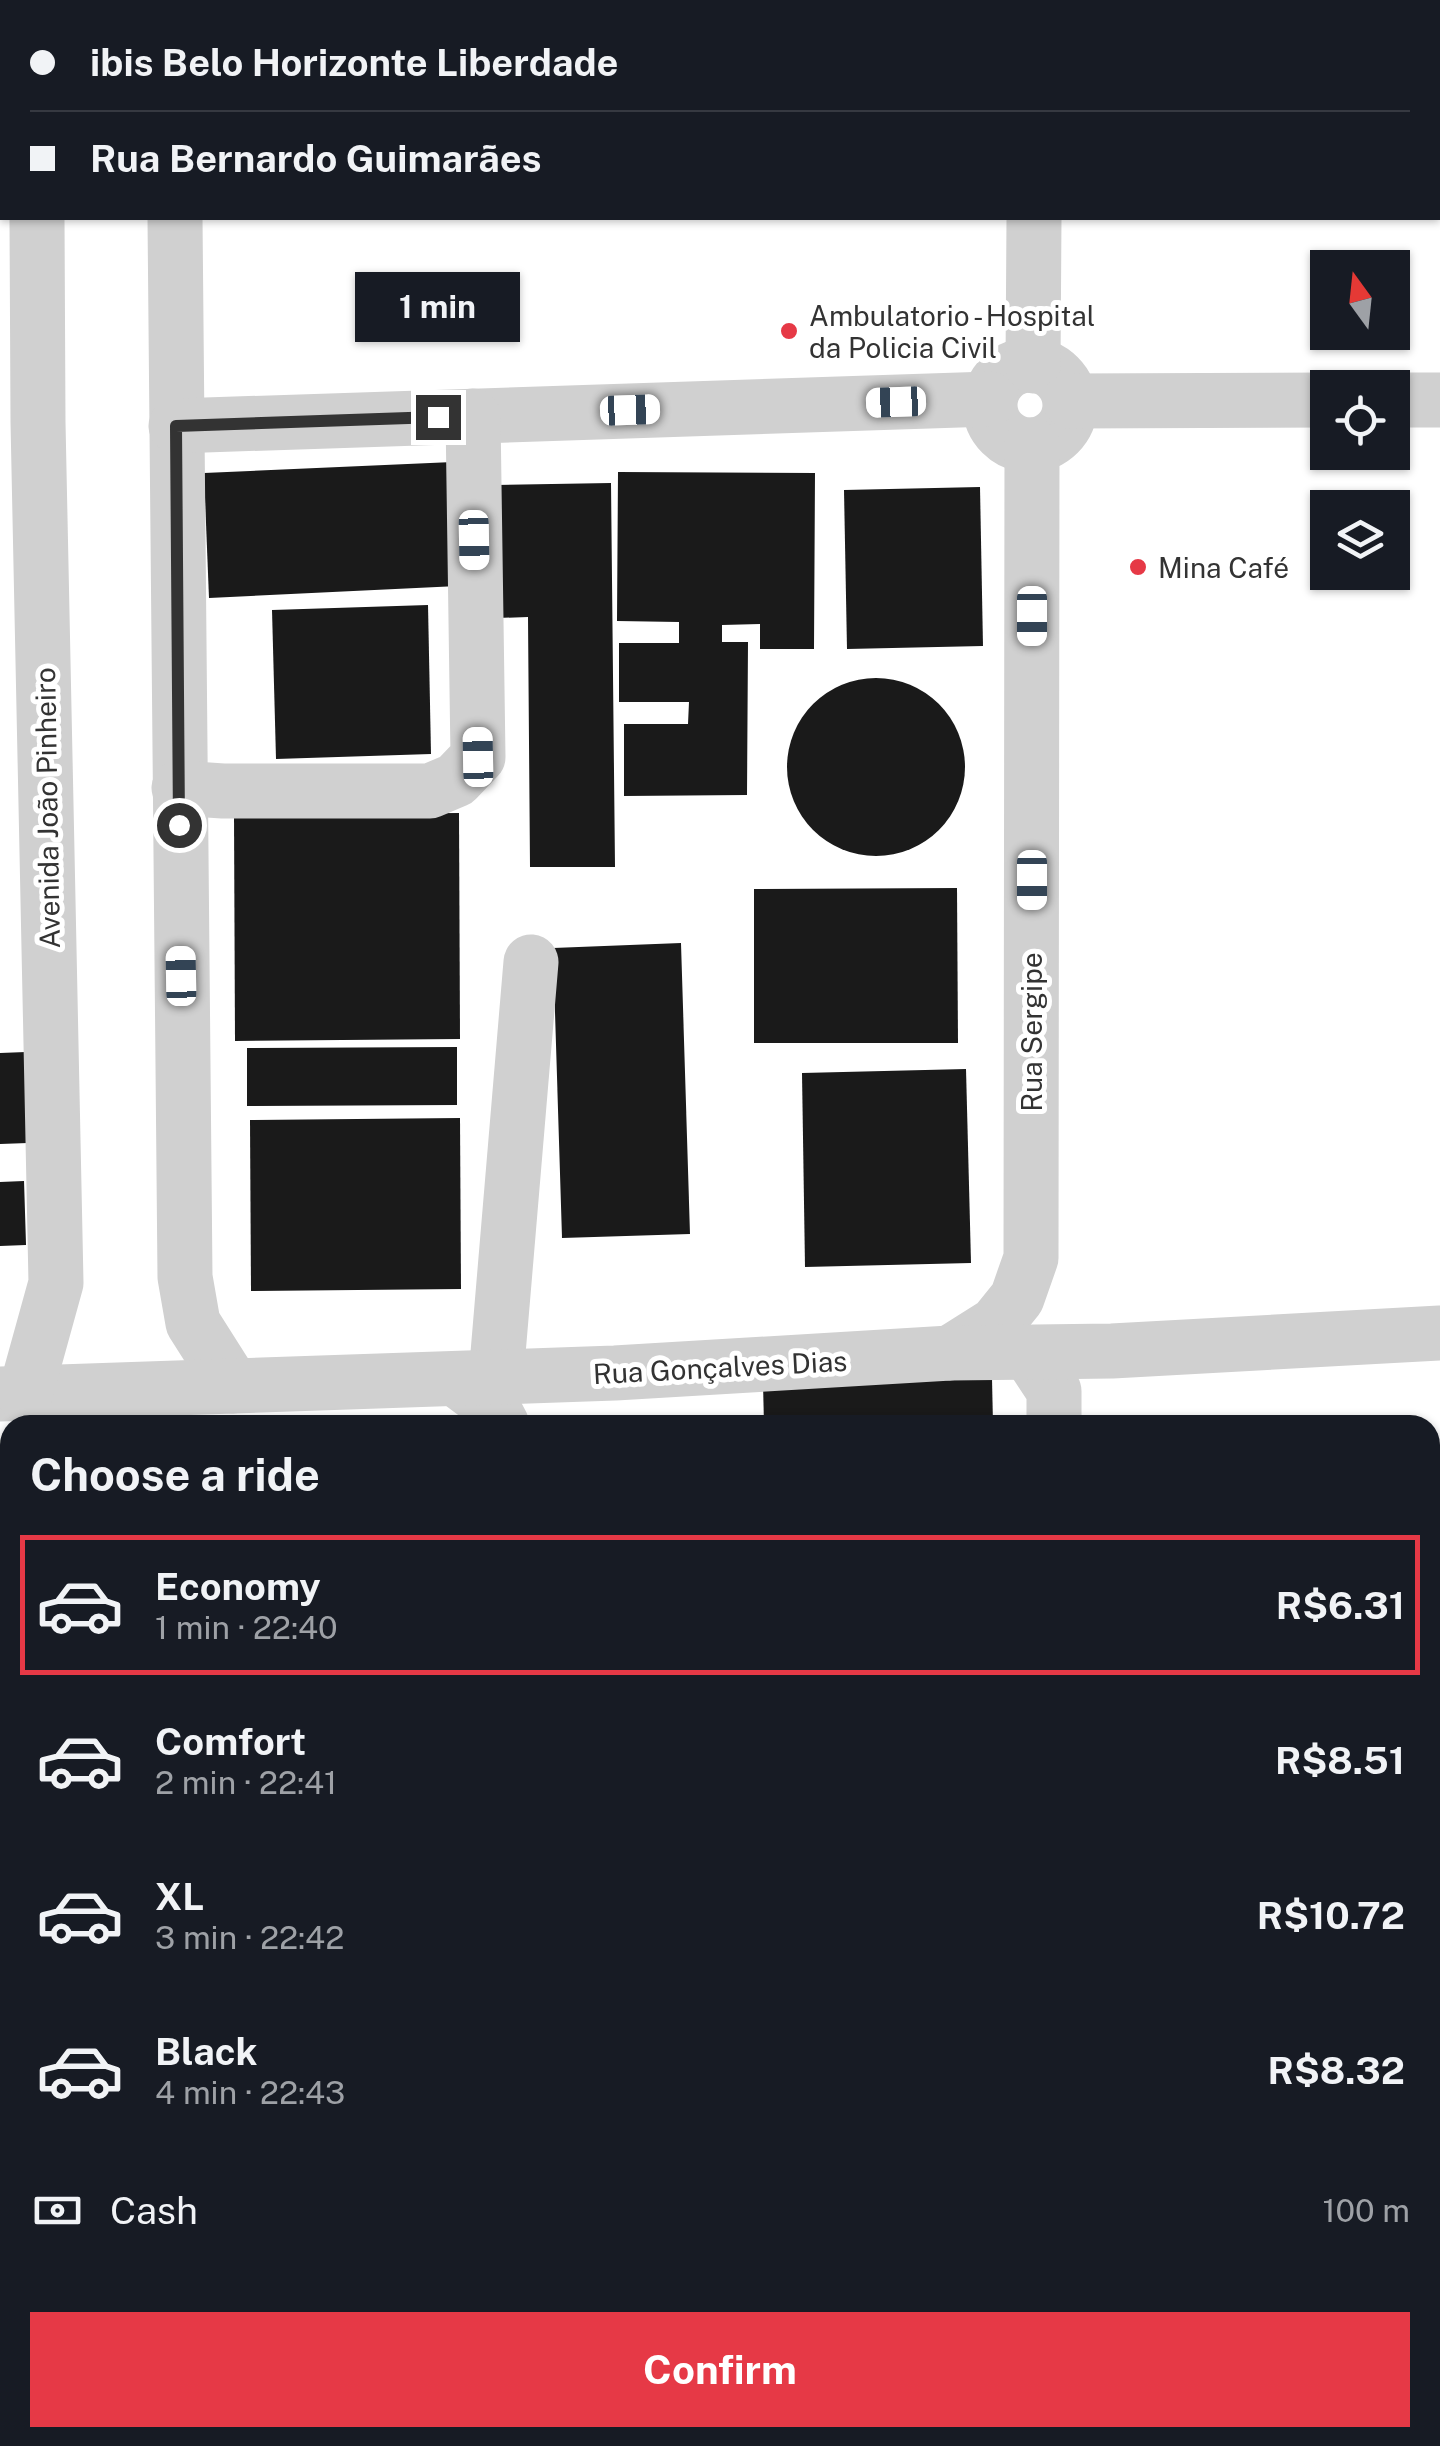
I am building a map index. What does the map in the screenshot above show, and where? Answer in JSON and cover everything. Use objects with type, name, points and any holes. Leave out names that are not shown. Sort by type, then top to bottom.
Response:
[{"type":"street","name":"Avenida João Pinheiro","points":[[12,1394],[56,1284],[19,422],[37,220]]},
{"type":"street","points":[[174,220],[185,1277],[194,1323],[234,1386]]},
{"type":"street","points":[[1034,220],[1052,383],[1066,422],[1042,443],[1020,444],[1000,431],[994,422],[990,399],[995,385],[1018,367],[1052,383],[1310,399]]},
{"type":"street","points":[[176,426],[990,399]]},
{"type":"street","points":[[1410,400],[1440,400]]},
{"type":"street","points":[[179,788],[430,791],[456,780],[478,757],[473,416]]},
{"type":"street","name":"Rua Sergipe","points":[[950,1353],[996,1324],[1018,1298],[1031,1258],[1032,445]]},
{"type":"street","points":[[485,1394],[531,962]]},
{"type":"street","name":"Rua Sergipe","points":[[1031,1258],[1065,1320],[1112,1351]]},
{"type":"street","name":"Rua Gonçalves Dias","points":[[12,1394],[234,1386],[485,1394],[615,1374],[950,1353],[1112,1351],[1440,1333]]},
{"type":"street","points":[[1030,1353],[1054,1391],[1054,1415]]},
{"type":"building","points":[[453,462],[458,586],[209,598],[204,473]]},
{"type":"building","points":[[618,472],[815,473],[814,649],[760,649],[760,624],[722,625],[722,642],[748,642],[747,795],[624,796],[624,724],[688,724],[689,702],[619,702],[619,643],[679,643],[679,622],[617,621]]},
{"type":"building","points":[[611,483],[615,867],[530,867],[528,617],[497,618],[495,485]]},
{"type":"building","points":[[980,487],[983,646],[847,649],[844,490]]},
{"type":"building","points":[[428,605],[431,754],[276,759],[272,610]]},
{"type":"building","points":[[876,678],[910,685],[939,704],[958,733],[965,767],[958,801],[939,830],[910,849],[876,856],[842,849],[813,830],[794,801],[787,767],[794,733],[813,704],[842,685]]},
{"type":"building","points":[[459,813],[460,1039],[235,1041],[234,815]]},
{"type":"building","points":[[957,888],[958,1043],[754,1043],[754,889]]},
{"type":"building","points":[[681,943],[690,1234],[562,1238],[553,948]]},
{"type":"building","points":[[457,1047],[457,1105],[247,1106],[247,1048]]},
{"type":"building","points":[[26,1052],[28,1143],[0,1144],[0,1053]]},
{"type":"building","points":[[966,1069],[971,1263],[805,1267],[802,1073]]},
{"type":"building","points":[[460,1118],[461,1289],[251,1291],[250,1120]]},
{"type":"building","points":[[24,1181],[26,1245],[0,1246],[0,1182]]},
{"type":"building","points":[[992,1378],[993,1415],[764,1415],[763,1383]]},
{"type":"place","name":"Ambulatorio - Hospital da Policia Civil","points":[[789,331]]},
{"type":"place","name":"Mina Café","points":[[1138,567]]},
{"type":"route","points":[[179,825],[176,426],[438,417]]}]
